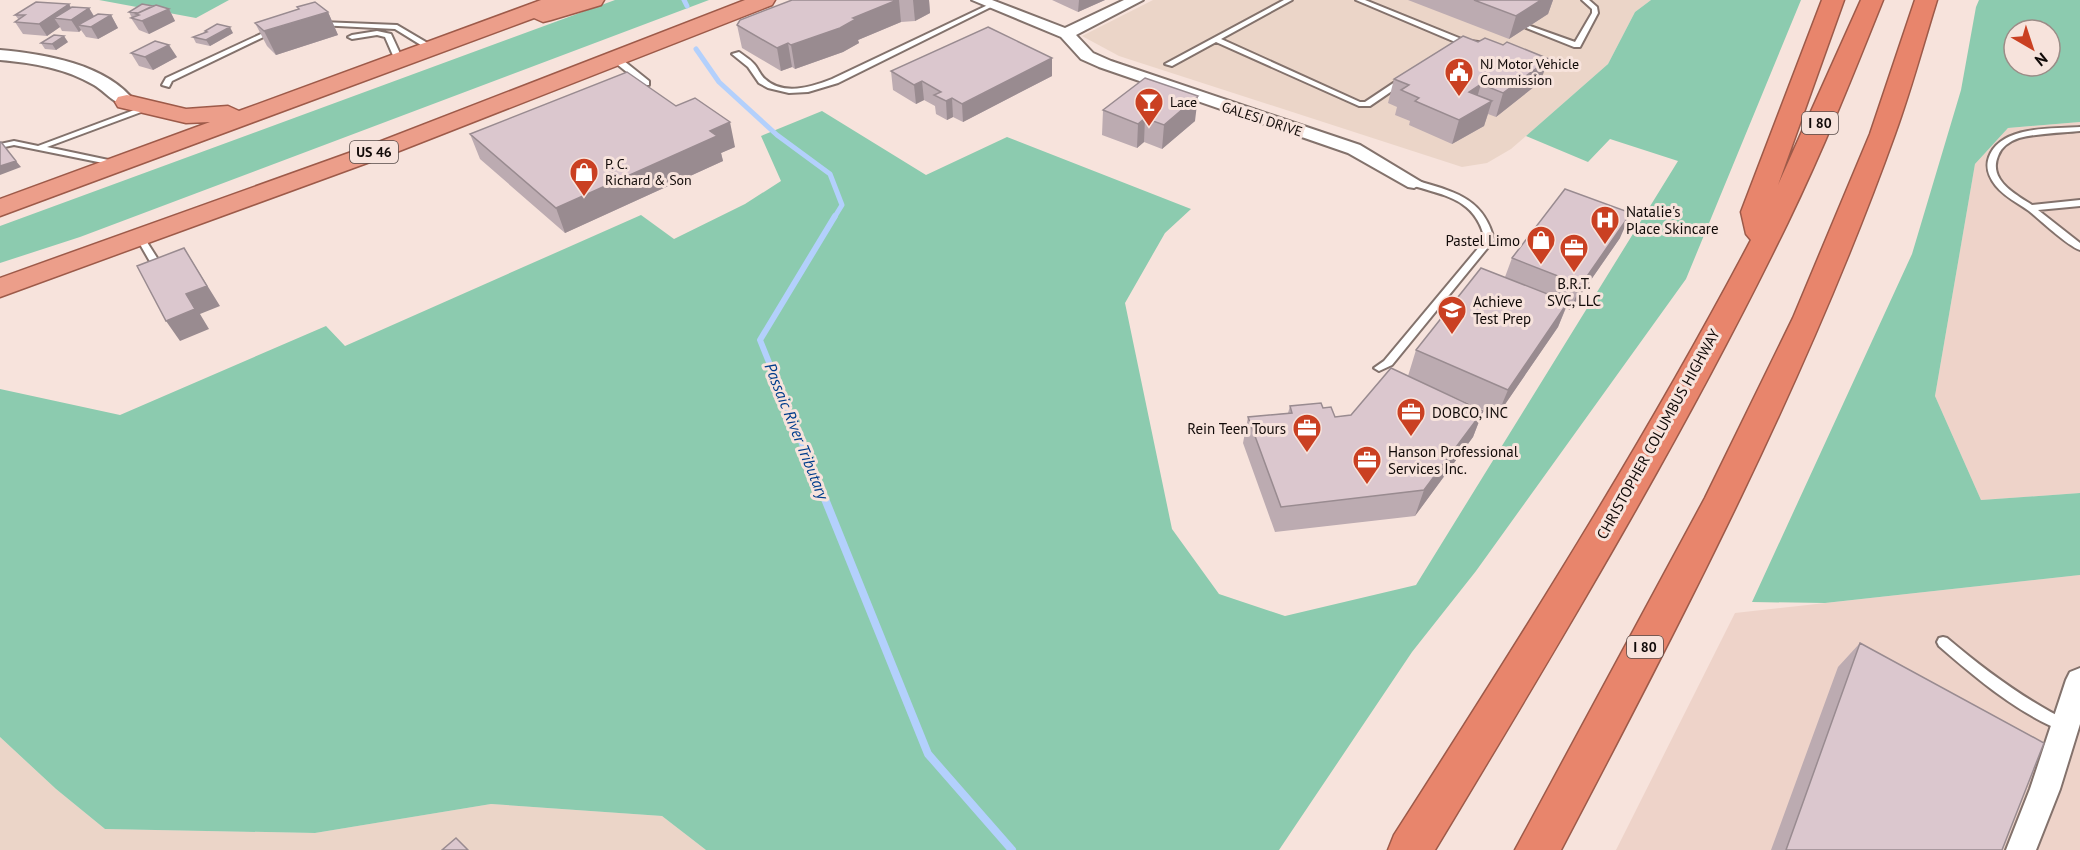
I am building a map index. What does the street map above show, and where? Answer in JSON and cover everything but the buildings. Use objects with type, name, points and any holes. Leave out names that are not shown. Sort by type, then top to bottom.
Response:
[{"type":"highway","points":[[0,208],[561,0]]},
{"type":"highway","points":[[432,48],[593,0]]},
{"type":"highway","name":"US 46","points":[[0,288],[141,239],[616,59],[764,0]]},
{"type":"highway","points":[[1821,0],[1822,33]]},
{"type":"highway","points":[[1762,242],[1755,212],[1833,0]]},
{"type":"highway","name":"CHRISTOPHER COLUMBUS HIGHWAY","points":[[1410,850],[1622,501],[1762,242],[1828,107],[1872,0]]},
{"type":"highway","name":"I 80","points":[[1538,850],[1689,564],[1776,384],[1883,133],[1928,6]]},
{"type":"highway","points":[[136,108],[186,116],[274,107]]},
{"type":"highway","points":[[136,108],[156,150]]},
{"type":"street","points":[[1066,34],[1137,0]]},
{"type":"street","name":"GALESI DRIVE","points":[[986,3],[1066,34],[1087,56],[1105,64],[1354,149],[1414,183]]},
{"type":"street","points":[[4,59],[42,60],[71,69],[108,88],[136,108]]},
{"type":"street","points":[[2021,850],[2045,789],[2080,681]]},
{"type":"lane","points":[[1169,64],[1289,0]]},
{"type":"lane","points":[[1359,0],[1463,42],[1476,42],[1497,48]]},
{"type":"lane","points":[[1528,27],[1577,45],[1595,13],[1595,8],[1585,0]]},
{"type":"lane","points":[[736,54],[752,66],[759,77],[771,86],[792,91],[808,90],[835,81],[986,3]]},
{"type":"lane","points":[[313,23],[397,27],[432,48]]},
{"type":"lane","points":[[166,85],[169,80],[279,27]]},
{"type":"lane","points":[[352,37],[376,33],[388,36],[399,60]]},
{"type":"lane","points":[[1215,39],[1359,104],[1367,104],[1415,73]]},
{"type":"lane","points":[[1455,47],[1463,42]]},
{"type":"lane","points":[[616,59],[646,83]]},
{"type":"lane","points":[[39,148],[136,108]]},
{"type":"lane","points":[[2080,129],[2022,135],[2003,143],[1996,150],[1991,168],[2002,189],[2080,248]]},
{"type":"lane","points":[[0,146],[14,143],[118,164]]},
{"type":"lane","points":[[1379,368],[1388,363],[1490,240],[1485,220],[1470,204],[1414,183]]},
{"type":"lane","points":[[2030,208],[2080,202]]},
{"type":"lane","points":[[141,239],[161,272]]},
{"type":"lane","points":[[1943,642],[1989,682],[2024,706],[2065,727]]},
{"type":"shaded area","points":[[1153,0],[1651,0],[1635,12],[1608,64],[1511,149],[1487,163],[1462,167],[1119,56],[1082,36]]},
{"type":"shaded area","points":[[2080,122],[2080,493],[1981,500],[1935,396],[1975,164],[2008,128]]},
{"type":"shaded area","points":[[2080,575],[2080,850],[1616,850],[1735,613]]},
{"type":"shaded area","points":[[0,737],[56,789],[105,829],[315,833],[491,804],[662,816],[706,850],[0,850]]},
{"type":"green space","points":[[99,0],[229,0],[196,18]]},
{"type":"green space","points":[[615,0],[709,0],[80,237],[0,263],[0,226]]},
{"type":"green space","points":[[1651,0],[1801,0],[1686,279],[1476,571],[1412,652],[1279,850],[706,850],[662,816],[491,804],[315,833],[105,829],[56,789],[0,737],[0,389],[120,415],[326,326],[345,346],[641,215],[674,239],[745,204],[781,181],[761,136],[822,111],[926,175],[1007,137],[1191,209],[1165,233],[1125,303],[1172,529],[1219,594],[1285,616],[1416,585],[1678,161],[1610,139],[1588,162],[1526,136],[1608,64],[1635,12]]},
{"type":"green space","points":[[1979,0],[2080,0],[2080,122],[2008,128],[1975,164],[1935,396],[1981,500],[2080,493],[2080,575],[1825,603],[1752,602],[1912,254],[1961,90]]},
{"type":"waterway","name":"Passaic River Tributary","points":[[684,0],[687,6]]},
{"type":"waterway","name":"Passaic River Tributary","points":[[696,49],[719,82],[777,135],[830,174],[842,205],[834,218]]},
{"type":"waterway","name":"Passaic River Tributary","points":[[823,496],[760,340],[835,216]]},
{"type":"waterway","name":"Passaic River Tributary","points":[[823,494],[928,754],[1012,850]]},
{"type":"place","name":"NJ Motor Vehicle Commission","points":[[1459,98]]},
{"type":"place","name":"Lace","points":[[1149,128]]},
{"type":"place","name":"P. C. Richard & Son","points":[[584,198]]},
{"type":"place","name":"Natalie's Place Skincare","points":[[1605,246]]},
{"type":"place","name":"Pastel Limo","points":[[1541,266]]},
{"type":"place","name":"B.R.T. SVC, LLC","points":[[1574,274]]},
{"type":"place","name":"Achieve Test Prep","points":[[1452,336]]},
{"type":"place","name":"DOBCO, INC","points":[[1411,438]]},
{"type":"place","name":"Rein Teen Tours","points":[[1307,454]]},
{"type":"place","name":"Hanson Professional Services Inc.","points":[[1367,486]]}]
